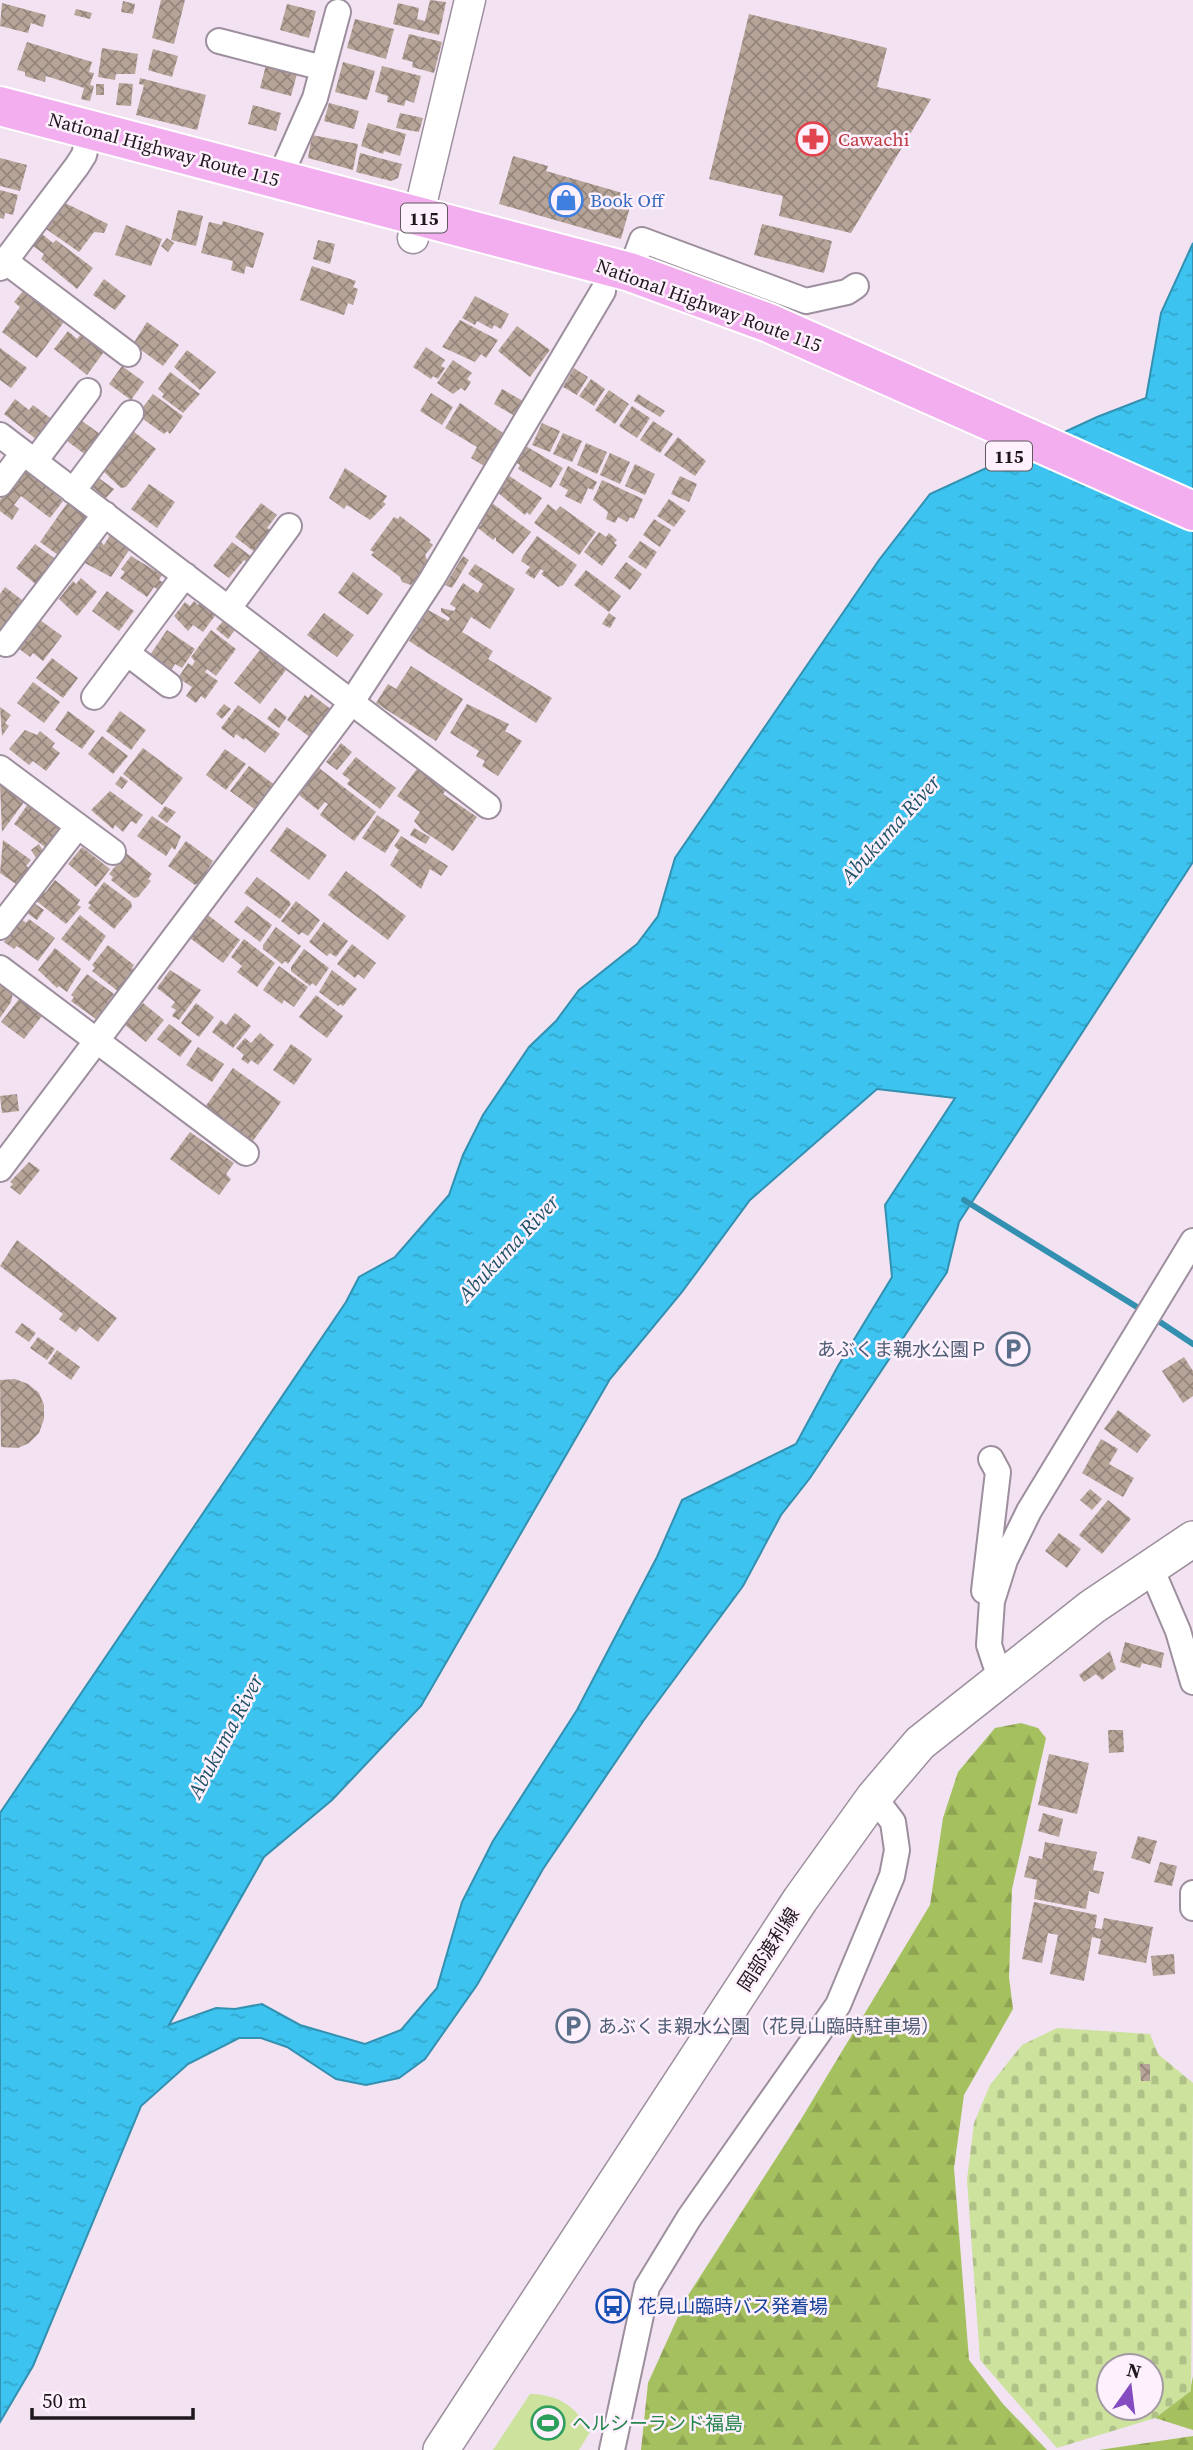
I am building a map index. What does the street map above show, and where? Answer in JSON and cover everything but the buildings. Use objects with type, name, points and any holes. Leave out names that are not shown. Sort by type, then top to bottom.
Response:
[{"type":"highway","name":"National Highway Route 115","points":[[0,106],[87,143],[617,281],[701,323],[833,365],[1193,511]]},
{"type":"highway","name":"National Highway Route 115","points":[[0,133],[87,143],[279,179],[415,227]]},
{"type":"highway","name":"National Highway Route 115","points":[[833,365],[1193,537]]},
{"type":"main road","name":"岡部渡利線","points":[[441,2450],[800,1900],[874,1797],[919,1743],[1092,1607],[1193,1539]]},
{"type":"street","points":[[415,227],[470,0]]},
{"type":"street","points":[[279,179],[315,99],[338,12]]},
{"type":"street","points":[[219,41],[323,68]]},
{"type":"street","points":[[87,143],[3,264],[128,354]]},
{"type":"street","points":[[0,1169],[351,703],[432,579],[642,240],[806,301],[838,295],[856,286]]},
{"type":"street","points":[[0,484],[29,457],[88,391]]},
{"type":"street","points":[[74,491],[131,413]]},
{"type":"street","points":[[0,435],[488,806]]},
{"type":"street","points":[[6,644],[105,514]]},
{"type":"street","points":[[229,608],[289,526]]},
{"type":"street","points":[[94,697],[185,575]]},
{"type":"street","points":[[127,653],[169,685]]},
{"type":"street","points":[[0,768],[113,852]]},
{"type":"street","points":[[0,927],[78,826]]},
{"type":"street","points":[[0,968],[246,1153]]},
{"type":"street","points":[[989,1645],[992,1601],[1015,1538],[1193,1241]]},
{"type":"street","points":[[991,1459],[998,1472],[980,1620],[983,1638],[989,1645],[1001,1681]]},
{"type":"street","points":[[1151,1568],[1178,1631],[1193,1682]]},
{"type":"street","points":[[612,2450],[647,2287],[689,2218],[838,2005],[892,1876],[897,1850],[893,1822],[874,1797]]},
{"type":"street","points":[[1193,1893],[1193,1908]]},
{"type":"green space","points":[[1021,1723],[1038,1728],[1046,1738],[1012,1889],[1009,1977],[1013,2009],[964,2095],[954,2168],[969,2360],[1003,2404],[1047,2450],[641,2450],[648,2383],[687,2297],[800,2121],[930,1905],[943,1818],[958,1772],[995,1728]]},
{"type":"green space","points":[[1057,2028],[1150,2034],[1158,2054],[1193,2083],[1191,2391],[1165,2410],[1165,2352],[1095,2352],[1095,2422],[1142,2422],[1057,2448],[980,2360],[967,2180],[974,2123],[990,2085],[1022,2045]]},
{"type":"green space","points":[[1193,2376],[1193,2430],[1165,2421],[1165,2410],[1190,2391]]},
{"type":"green space","name":"ヘルシーランド福島","points":[[530,2394],[558,2400],[579,2415],[590,2432],[579,2450],[493,2450]]},
{"type":"green space","points":[[1193,2436],[1193,2450],[1099,2450]]},
{"type":"water","name":"Abukuma River","points":[[1193,243],[1193,862],[959,1222],[947,1272],[810,1478],[781,1515],[743,1586],[644,1720],[543,1869],[477,1985],[425,2059],[399,2078],[366,2085],[336,2079],[287,2047],[261,2038],[239,2038],[188,2064],[141,2106],[33,2366],[0,2422],[0,1813],[346,1302],[359,1277],[395,1257],[449,1195],[463,1155],[483,1115],[529,1047],[556,1021],[579,990],[637,944],[658,916],[675,858],[879,560],[930,494],[1097,417],[1146,398],[1161,313]],"holes":[[[877,1089],[955,1098],[885,1205],[892,1277],[838,1366],[796,1444],[682,1500],[657,1557],[577,1710],[493,1841],[462,1902],[437,1988],[401,2030],[365,2044],[300,2025],[262,2004],[235,2009],[216,2008],[169,2025],[264,1857],[332,1800],[421,1706],[610,1379],[682,1292],[750,1200]]]},
{"type":"waterway","points":[[964,1200],[1145,1312]]},
{"type":"waterway","points":[[1154,1318],[1193,1344]]},
{"type":"place","name":"Cawachi","points":[[813,139]]},
{"type":"place","name":"Book Off","points":[[566,200]]},
{"type":"place","name":"あぶくま親水公園Ｐ","points":[[1013,1349]]},
{"type":"place","name":"あぶくま親水公園（花見山臨時駐車場）","points":[[573,2026]]},
{"type":"place","name":"花見山臨時バス発着場","points":[[613,2306]]},
{"type":"place","name":"ヘルシーランド福島","points":[[548,2423]]}]
